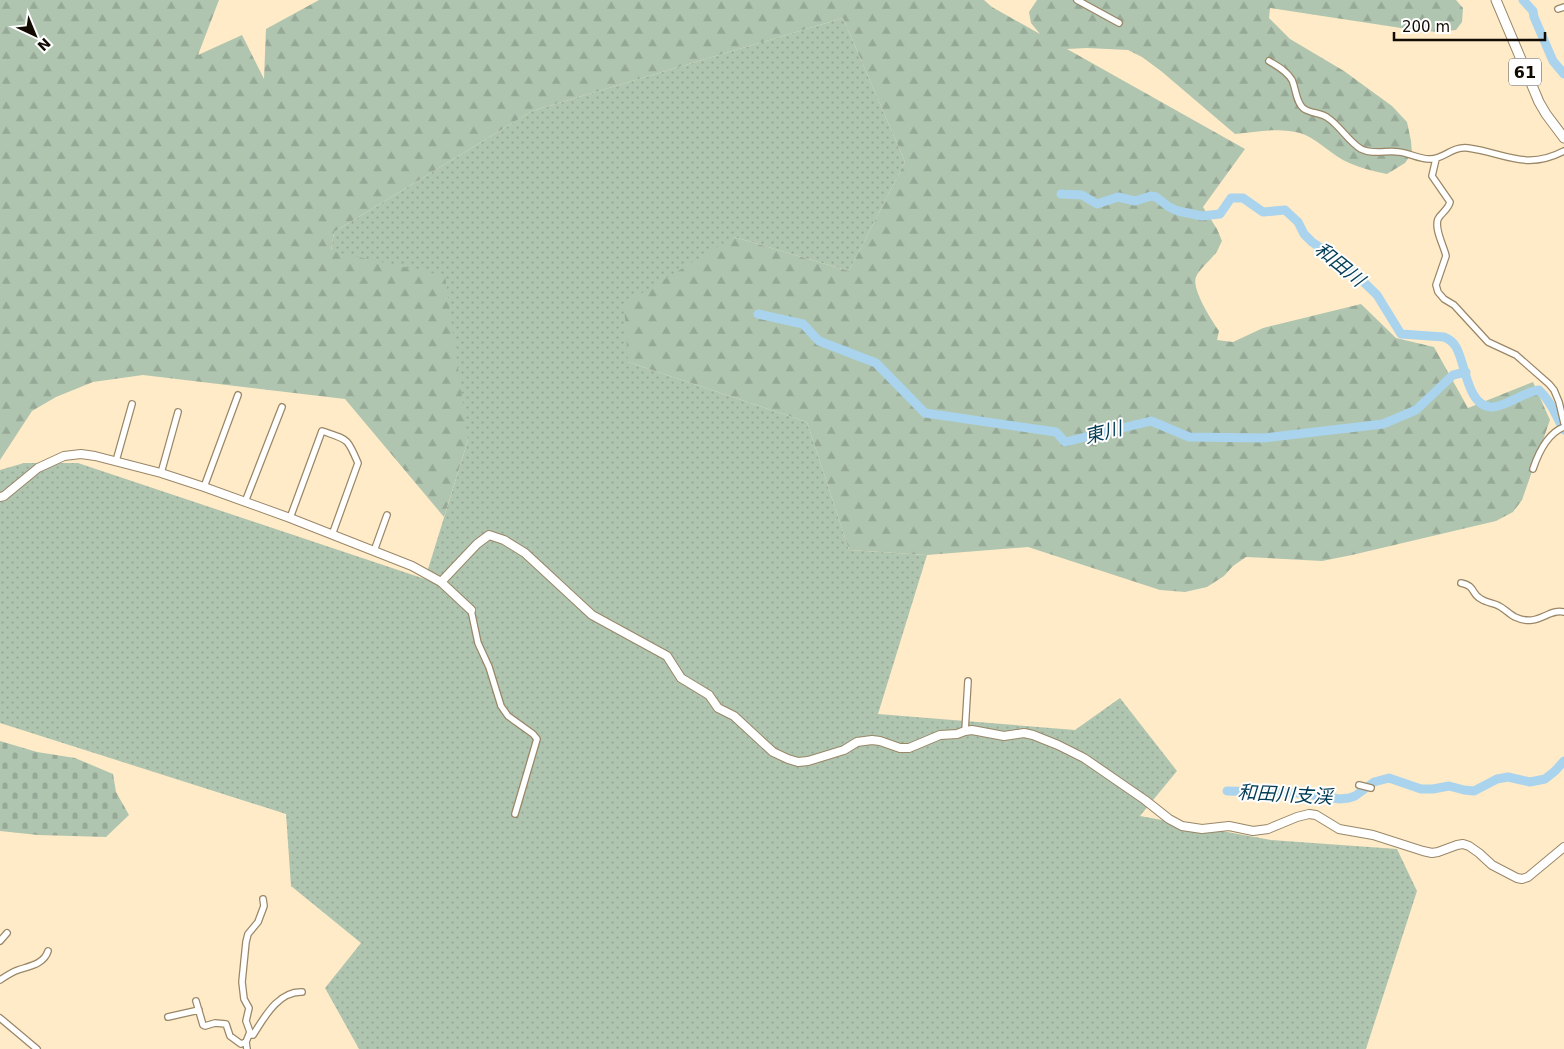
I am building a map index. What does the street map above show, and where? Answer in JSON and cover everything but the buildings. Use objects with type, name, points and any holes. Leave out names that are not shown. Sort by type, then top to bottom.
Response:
[{"type":"main road","name":"61","points":[[1496,0],[1539,102],[1564,138]]},
{"type":"street","points":[[1077,0],[1119,23]]},
{"type":"street","points":[[1269,61],[1288,75],[1302,107],[1328,117],[1360,148],[1370,152],[1399,152],[1428,159],[1436,158],[1457,148],[1463,148],[1481,150],[1522,161],[1538,161],[1564,152]]},
{"type":"street","points":[[1436,158],[1432,176],[1450,202],[1449,206],[1438,218],[1437,223],[1440,242],[1446,256],[1436,285],[1438,292],[1444,299],[1454,305],[1488,342],[1516,355],[1550,384],[1562,401],[1564,423]]},
{"type":"street","points":[[204,487],[238,395]]},
{"type":"street","points":[[116,461],[132,404]]},
{"type":"street","points":[[245,502],[282,407]]},
{"type":"street","points":[[161,472],[178,412]]},
{"type":"street","points":[[1533,470],[1542,449],[1554,432],[1564,427]]},
{"type":"street","points":[[290,518],[322,431],[345,439],[350,444],[358,463],[332,534]]},
{"type":"street","points":[[0,498],[38,468],[64,456],[81,454],[161,472],[204,487],[290,518],[412,566],[441,582],[470,610],[478,643],[501,706],[508,716],[533,734],[536,739],[515,814]]},
{"type":"street","points":[[374,552],[387,515]]},
{"type":"street","points":[[441,582],[477,544],[489,536],[504,540],[525,553],[592,615],[667,656],[681,678],[709,695],[718,708],[734,716],[773,752],[798,762],[808,761],[844,750],[857,742],[872,740],[900,748],[909,748],[940,735],[957,734],[972,730],[1004,736],[1024,733],[1058,745],[1084,758],[1169,819],[1182,826],[1191,828],[1202,829],[1229,826],[1246,831],[1260,831],[1297,817],[1308,814],[1316,815],[1339,829],[1373,834],[1432,853],[1457,845],[1469,846],[1498,868],[1522,879],[1528,877],[1564,847]]},
{"type":"street","points":[[1461,583],[1470,586],[1480,599],[1498,605],[1516,618],[1529,621],[1558,611],[1564,612]]},
{"type":"street","points":[[965,731],[968,681]]},
{"type":"street","points":[[1360,785],[1371,788]]},
{"type":"street","points":[[196,1000],[203,1025],[226,1024],[230,1036],[247,1046],[250,1035],[246,1021],[249,1008],[244,999],[242,982],[246,942],[248,934],[258,922],[264,906],[263,899]]},
{"type":"street","points":[[0,941],[7,933]]},
{"type":"street","points":[[0,980],[17,970],[37,964],[46,956],[48,951]]},
{"type":"street","points":[[250,1035],[252,1035],[268,1011],[278,1002],[289,994],[302,992]]},
{"type":"street","points":[[168,1017],[199,1010]]},
{"type":"street","points":[[0,1018],[37,1049]]},
{"type":"green space","points":[[0,0],[219,0],[198,55],[242,35],[264,79],[266,29],[319,0],[984,0],[992,7],[1040,34],[1031,23],[1029,12],[1037,0],[1456,0],[1463,8],[1462,22],[1456,30],[1436,32],[1270,8],[1269,18],[1290,39],[1344,71],[1392,106],[1407,122],[1412,153],[1405,163],[1387,174],[1348,162],[1300,133],[1276,130],[1235,134],[1161,71],[1142,57],[1128,50],[1067,49],[1245,149],[1203,207],[1222,241],[1217,252],[1196,277],[1195,282],[1199,297],[1219,331],[1217,340],[1233,342],[1263,328],[1361,304],[1396,338],[1434,347],[1468,408],[1533,382],[1550,420],[1522,500],[1513,512],[1496,521],[1322,561],[1246,557],[1233,566],[1224,576],[1207,587],[1185,592],[1160,590],[1028,547],[927,555],[849,550],[807,422],[628,362],[624,304],[734,237],[849,271],[905,162],[843,18],[532,111],[334,232],[331,251],[445,276],[468,440],[444,517],[345,399],[143,375],[93,382],[56,397],[32,411],[0,460]]},
{"type":"green space","points":[[843,18],[905,162],[849,271],[734,237],[628,362],[807,422],[849,550],[927,555],[878,714],[1075,730],[1120,698],[1177,771],[1140,816],[1271,840],[1397,849],[1417,891],[1366,1049],[359,1049],[325,988],[361,943],[291,886],[286,814],[0,723],[0,470],[24,463],[78,463],[425,579],[468,440],[331,251],[334,232],[532,111]]},
{"type":"green space","points":[[0,741],[37,752],[75,758],[113,774],[116,792],[129,815],[106,837],[38,835],[0,831]]},
{"type":"waterway","points":[[1523,0],[1533,11],[1553,61],[1564,74]]},
{"type":"waterway","name":"和田川","points":[[1061,194],[1082,195],[1097,204],[1118,197],[1135,201],[1151,196],[1156,197],[1178,211],[1202,216],[1220,214],[1231,198],[1243,198],[1263,212],[1285,210],[1298,222],[1304,234],[1312,242],[1347,266],[1377,295],[1401,334],[1444,337],[1452,342],[1456,347],[1468,383],[1477,400],[1484,405],[1492,407],[1539,390],[1550,404],[1564,430]]},
{"type":"waterway","name":"東川","points":[[758,314],[803,324],[819,341],[876,363],[925,413],[1056,432],[1065,442],[1151,421],[1189,437],[1264,438],[1383,424],[1416,410],[1453,375],[1466,372]]},
{"type":"waterway","name":"和田川支渓","points":[[1227,791],[1298,793],[1340,799],[1355,796],[1374,782],[1389,778],[1421,789],[1449,786],[1474,791],[1497,779],[1508,777],[1530,782],[1545,779],[1564,761]]}]
